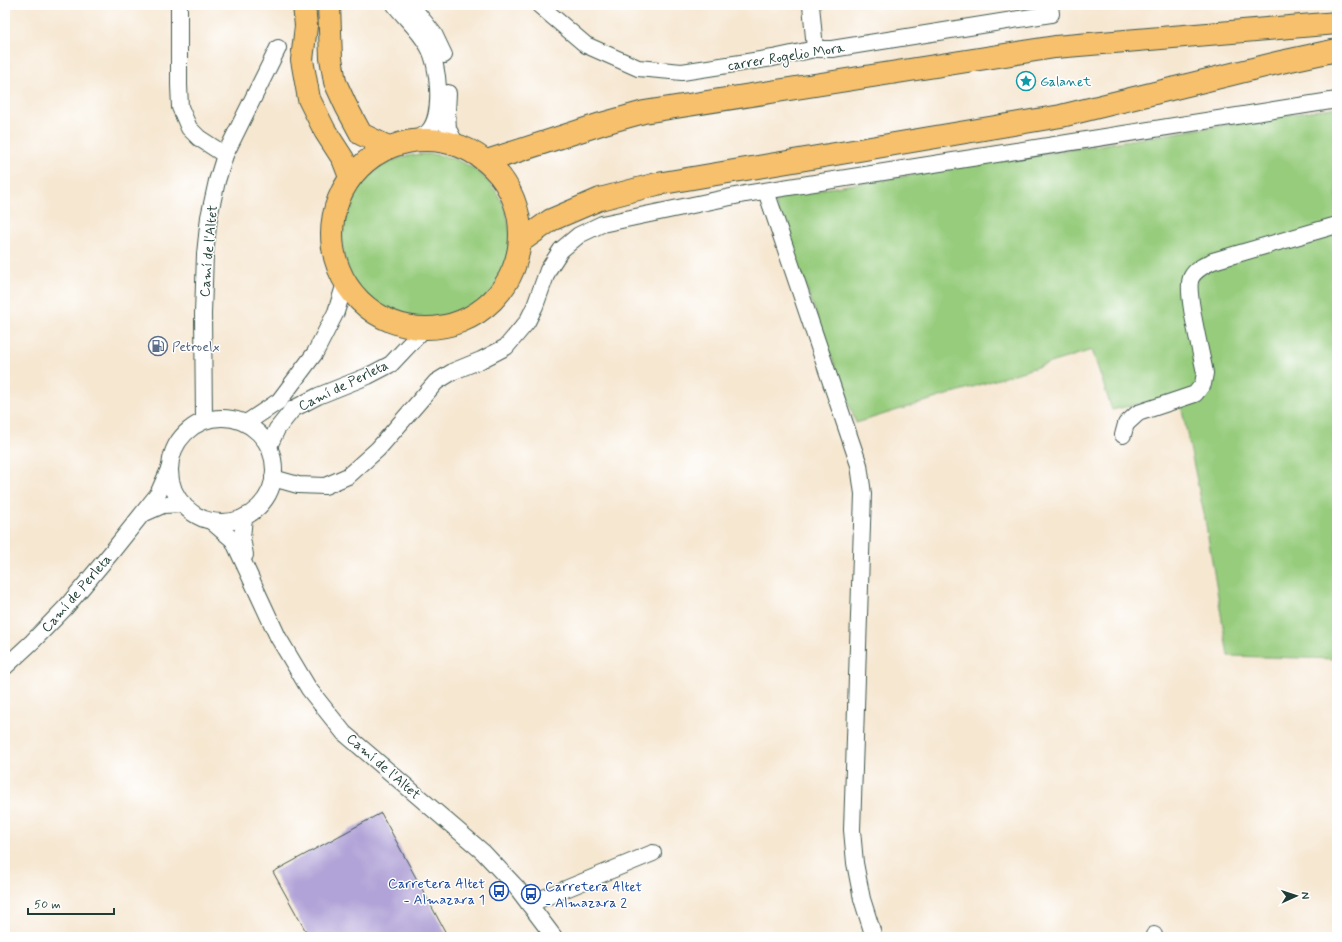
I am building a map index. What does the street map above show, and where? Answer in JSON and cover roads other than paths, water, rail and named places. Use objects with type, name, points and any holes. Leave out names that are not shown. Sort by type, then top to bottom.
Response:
[{"type":"highway","points":[[304,5],[306,26],[302,60],[309,99],[325,131],[343,159],[350,177]]},
{"type":"highway","points":[[329,5],[331,58],[335,82],[361,134],[388,147]]},
{"type":"highway","points":[[487,161],[601,124],[652,111],[1055,47],[1337,23]]},
{"type":"highway","points":[[520,242],[551,220],[600,199],[657,184],[1062,116],[1280,62],[1337,50]]},
{"type":"highway","points":[[412,140],[463,147],[487,161],[506,184],[518,212],[520,242],[511,276],[490,304],[459,323],[424,329],[393,323],[365,308],[344,283],[334,257],[331,229],[337,202],[350,177],[367,159],[388,147],[412,140]]},
{"type":"street","points":[[178,5],[180,107],[189,128],[199,138],[225,155]]},
{"type":"street","points":[[395,5],[415,27],[429,47],[436,65],[438,83],[437,109],[434,125],[428,133],[412,140]]},
{"type":"street","points":[[411,5],[434,34],[446,59],[448,76],[448,129],[457,146]]},
{"type":"street","name":"carrer Rogelio Mora","points":[[539,5],[586,45],[638,68],[682,72],[773,58],[815,48],[832,49],[1051,10]]},
{"type":"street","points":[[811,5],[815,48]]},
{"type":"street","name":"Camí de l'Altet","points":[[204,420],[203,329],[205,254],[209,217],[217,181],[225,155],[278,48]]},
{"type":"street","points":[[273,478],[298,485],[325,486],[348,476],[378,449],[436,382],[454,370],[481,360],[506,346],[527,322],[535,306],[548,270],[561,250],[579,235],[602,224],[766,191],[1337,100]]},
{"type":"street","points":[[766,191],[859,465],[863,494],[852,830],[855,863],[862,899],[874,937]]},
{"type":"street","points":[[1123,435],[1126,424],[1138,413],[1195,394],[1203,384],[1206,374],[1189,294],[1191,278],[1198,268],[1213,261],[1337,224]]},
{"type":"street","name":"Camí de Perleta","points":[[246,423],[279,400],[315,353],[336,312],[344,283]]},
{"type":"street","name":"Camí de Perleta","points":[[269,446],[277,429],[293,409],[318,396],[368,376],[391,364],[424,329]]},
{"type":"street","points":[[233,418],[246,423],[259,433],[269,446],[273,462],[273,478],[268,494],[258,508],[244,517],[228,522],[211,521],[196,515],[183,504],[173,486],[170,467],[175,447],[187,431],[204,420],[233,418]]},
{"type":"street","name":"Camí de Perleta","points":[[5,667],[66,607],[158,494],[170,467]]},
{"type":"street","name":"Camí de Perleta","points":[[141,514],[163,505],[183,504]]},
{"type":"street","points":[[244,517],[242,538],[247,570]]},
{"type":"street","name":"Camí de l'Altet","points":[[211,521],[233,540],[278,637],[309,689],[344,733],[483,852],[517,888],[554,937]]},
{"type":"street","points":[[529,904],[653,853]]},
{"type":"place","name":"Galanet","points":[[1026,81]]},
{"type":"place","name":"Petroelx","points":[[158,346]]},
{"type":"place","name":"Carretera Altet - Almazara 1","points":[[499,891]]},
{"type":"place","name":"Carretera Altet - Almazara 2","points":[[531,894]]}]
